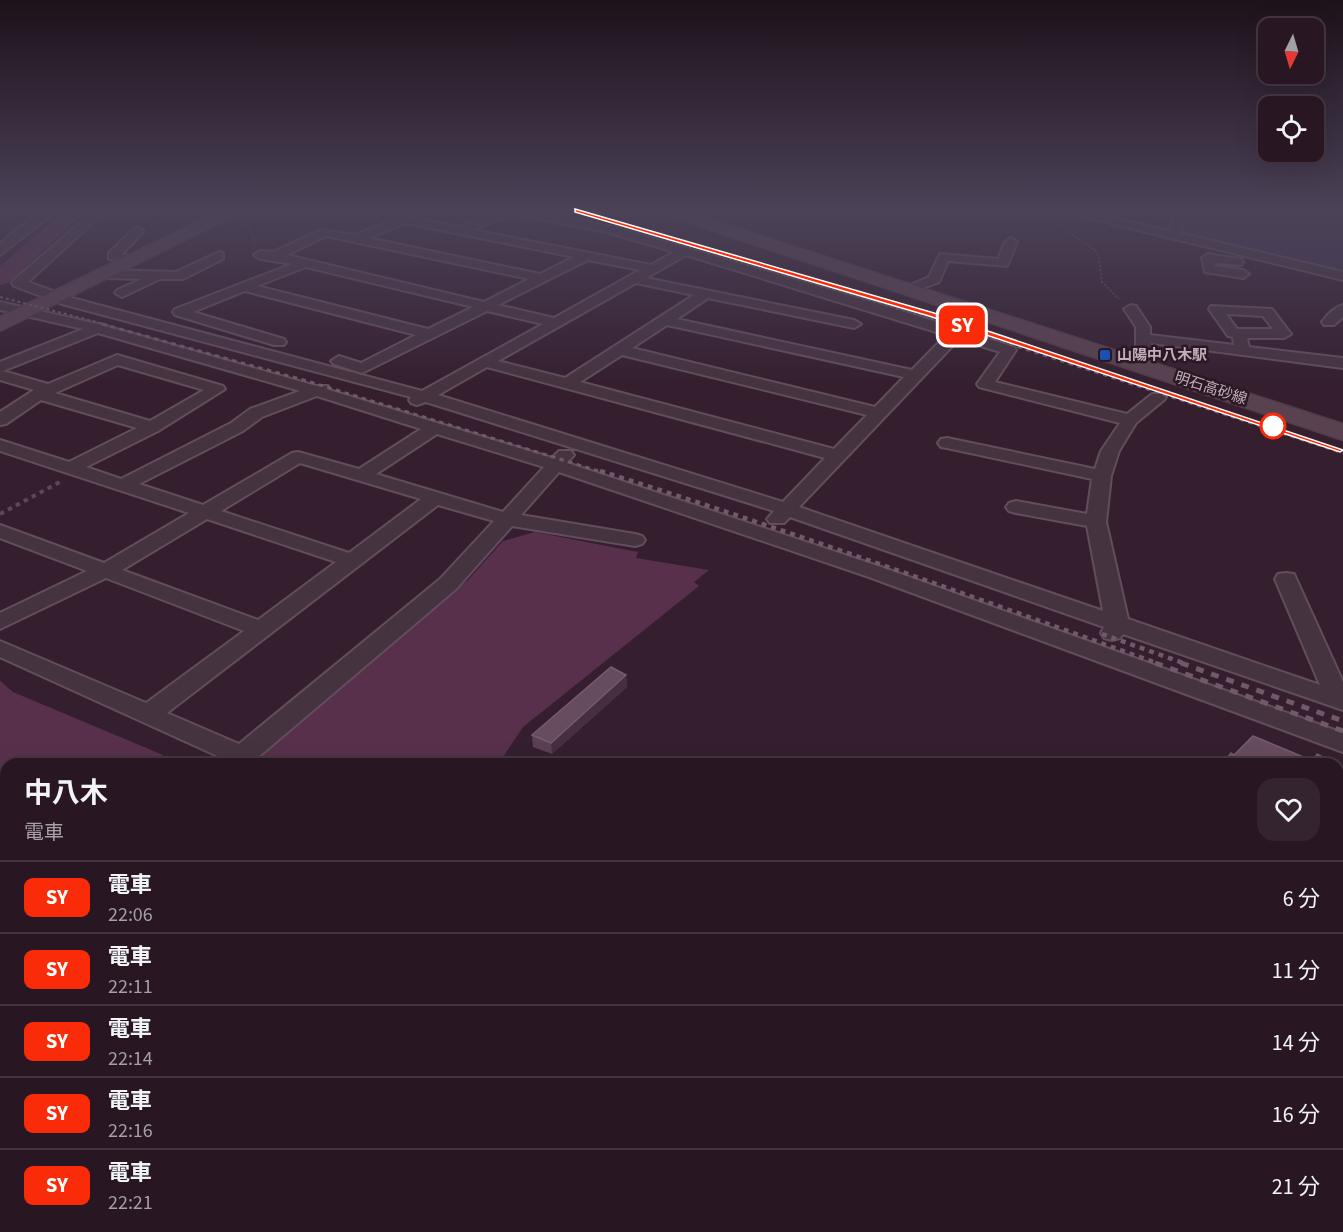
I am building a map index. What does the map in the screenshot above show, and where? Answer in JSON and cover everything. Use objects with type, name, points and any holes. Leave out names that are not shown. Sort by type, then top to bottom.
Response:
[{"type":"main road","points":[[0,325],[114,268]]},
{"type":"main road","name":"明石高砂線","points":[[845,268],[1343,432]]},
{"type":"street","points":[[35,268],[19,283],[56,297],[424,396],[787,509],[1341,702]]},
{"type":"street","points":[[103,274],[178,276],[193,268]]},
{"type":"street","points":[[291,268],[180,312],[362,368],[560,268]]},
{"type":"street","points":[[323,268],[556,323]]},
{"type":"street","points":[[497,268],[541,278]]},
{"type":"street","points":[[392,414],[651,268]]},
{"type":"street","points":[[741,268],[875,307],[1009,350],[985,384],[1130,420]]},
{"type":"street","points":[[908,289],[934,279],[939,268]]},
{"type":"street","points":[[1260,268],[1343,277]]},
{"type":"street","points":[[122,292],[158,276]]},
{"type":"street","points":[[634,279],[854,324]]},
{"type":"street","points":[[244,287],[429,334]]},
{"type":"street","points":[[567,384],[705,294]]},
{"type":"street","points":[[0,306],[97,328],[318,391],[555,463],[763,533],[1103,653],[1343,743]]},
{"type":"street","points":[[819,354],[875,307]]},
{"type":"street","points":[[1131,309],[1143,327],[1144,359],[1152,369]]},
{"type":"street","points":[[1329,322],[1343,309]]},
{"type":"street","points":[[664,321],[915,375]]},
{"type":"street","points":[[0,367],[97,328]]},
{"type":"street","points":[[1239,333],[1243,351]]},
{"type":"street","points":[[763,533],[955,334]]},
{"type":"street","points":[[1143,338],[1343,363]]},
{"type":"street","points":[[620,350],[879,413]]},
{"type":"street","points":[[0,420],[44,392],[117,360],[218,389],[75,470]]},
{"type":"street","points":[[485,362],[838,456]]},
{"type":"street","points":[[0,375],[44,392],[152,427]]},
{"type":"street","points":[[123,486],[237,427],[256,413],[318,391],[348,376]]},
{"type":"street","points":[[1103,653],[1117,623],[1096,522],[1102,476],[1110,450],[1130,420],[1158,397]]},
{"type":"street","points":[[362,476],[435,427]]},
{"type":"street","points":[[947,443],[1102,476]]},
{"type":"street","points":[[239,758],[448,584],[555,463],[578,444]]},
{"type":"street","points":[[0,445],[353,561]]},
{"type":"street","points":[[0,622],[107,570],[298,457],[507,519],[635,540]]},
{"type":"street","points":[[149,714],[435,498]]},
{"type":"street","points":[[1016,507],[1096,522]]},
{"type":"street","points":[[4,535],[107,570],[260,629]]},
{"type":"street","points":[[1286,579],[1341,702]]},
{"type":"street","points":[[0,648],[149,714],[233,758]]},
{"type":"path","points":[[1100,268],[1102,282],[1111,291]]},
{"type":"path","points":[[0,514],[75,470]]},
{"type":"shaded area","points":[[1323,268],[1343,268],[1343,273]]},
{"type":"shaded area","points":[[535,532],[638,552],[636,558],[709,570],[694,582],[699,586],[523,727],[502,758],[260,758],[468,580],[503,541]]},
{"type":"shaded area","points":[[0,681],[13,692],[163,755],[161,758],[0,758]]},
{"type":"building","points":[[611,667],[626,675],[551,743],[532,735]]},
{"type":"building","points":[[1253,736],[1306,758],[1227,758],[1231,753],[1234,755]]},
{"type":"waterway","points":[[0,278],[11,268]]},
{"type":"railway","points":[[762,268],[953,325]]},
{"type":"railway","points":[[0,297],[108,325]]},
{"type":"railway","points":[[102,324],[307,381],[605,473]]},
{"type":"railway","points":[[949,324],[1343,453]]},
{"type":"railway","points":[[600,471],[811,540],[1159,664]]},
{"type":"railway","points":[[1102,634],[1186,664]]},
{"type":"railway","points":[[1155,663],[1343,731]]},
{"type":"railway","points":[[1181,663],[1343,721]]},
{"type":"train","name":"SY","points":[[776,268],[931,315],[1343,450]]},
{"type":"place","name":"山陽中八木駅","points":[[1105,355]]}]
